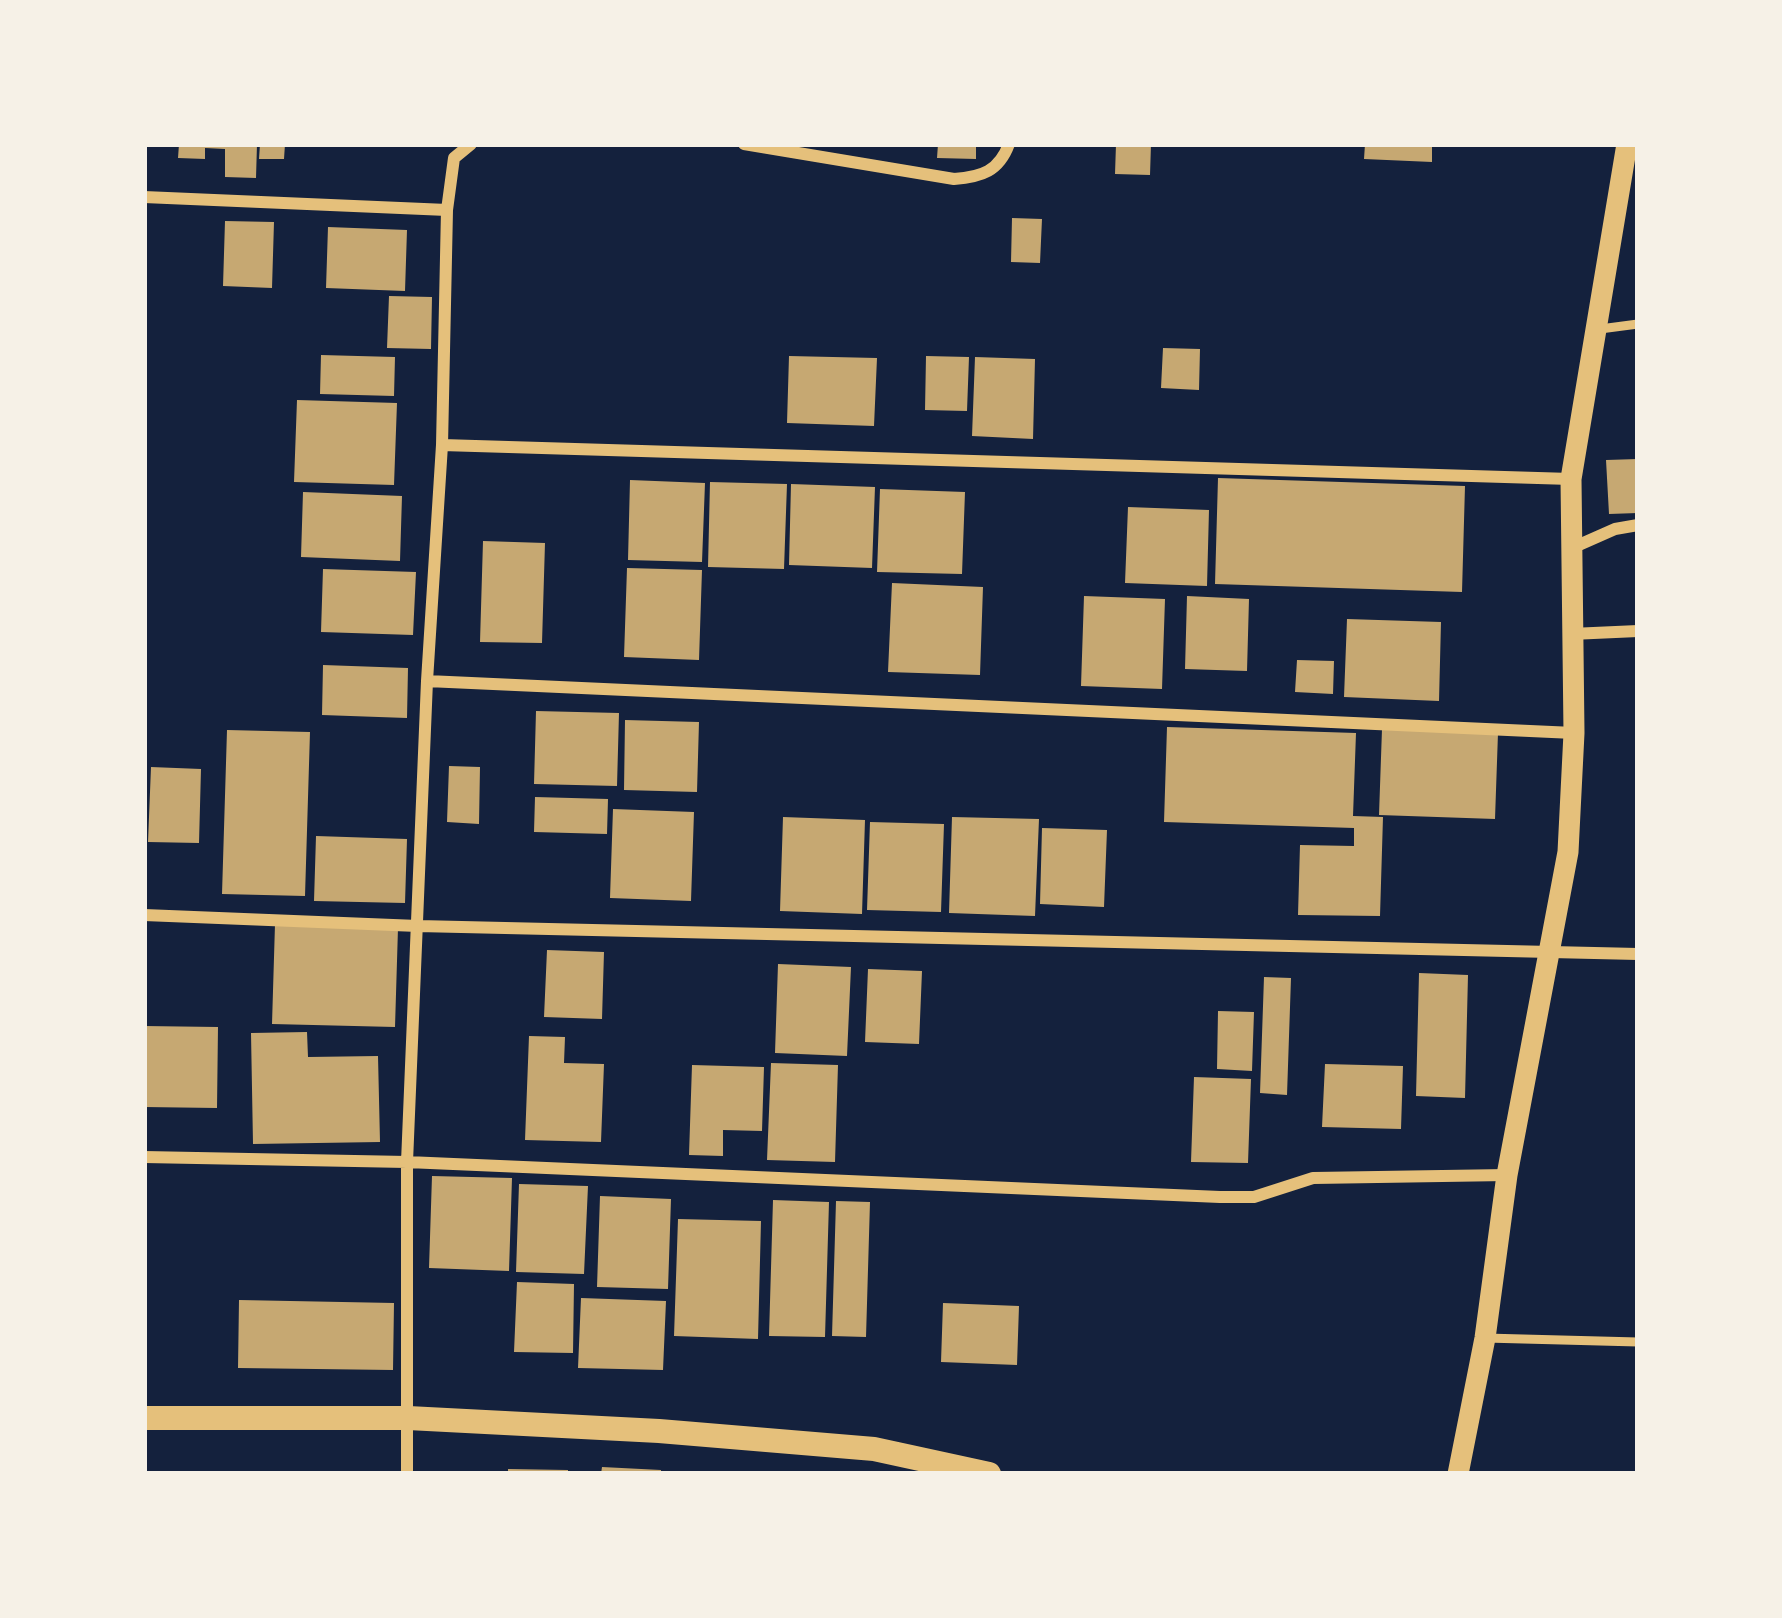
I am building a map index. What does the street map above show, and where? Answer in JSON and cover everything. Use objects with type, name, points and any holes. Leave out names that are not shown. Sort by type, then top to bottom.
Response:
[{"type":"main road","points":[[144,1418],[408,1418],[659,1431],[874,1449],[989,1474]]},
{"type":"street","points":[[407,1474],[407,1162],[442,445],[447,210],[454,158],[471,144]]},
{"type":"street","points":[[744,144],[954,179],[974,178],[997,167],[1009,144]]},
{"type":"street","points":[[1458,1474],[1485,1338],[1507,1174],[1568,852],[1574,733],[1571,479],[1627,144]]},
{"type":"street","points":[[144,197],[447,210]]},
{"type":"street","points":[[442,445],[1571,479]]},
{"type":"street","points":[[1571,549],[1615,529],[1638,525]]},
{"type":"street","points":[[1570,634],[1638,631]]},
{"type":"street","points":[[428,681],[1574,733]]},
{"type":"street","points":[[144,915],[418,926],[1638,954]]},
{"type":"street","points":[[144,1157],[407,1162],[1220,1197],[1254,1197],[1313,1178],[1507,1174]]},
{"type":"lane","points":[[1594,330],[1638,324]]},
{"type":"lane","points":[[1485,1338],[1638,1342]]},
{"type":"building","points":[[179,144],[257,144],[256,178],[225,177],[225,149],[205,148],[205,159],[178,158]]},
{"type":"building","points":[[260,144],[285,144],[284,159],[259,159]]},
{"type":"building","points":[[938,144],[976,144],[976,159],[937,158]]},
{"type":"building","points":[[1116,144],[1151,144],[1150,175],[1115,174]]},
{"type":"building","points":[[1365,144],[1432,144],[1432,162],[1364,159]]},
{"type":"building","points":[[1012,218],[1042,219],[1040,263],[1011,262]]},
{"type":"building","points":[[225,221],[274,222],[272,288],[223,286]]},
{"type":"building","points":[[328,227],[407,230],[405,291],[326,288]]},
{"type":"building","points":[[389,296],[432,297],[431,349],[387,348]]},
{"type":"building","points":[[1163,348],[1200,349],[1199,390],[1161,388]]},
{"type":"building","points":[[321,355],[395,357],[394,396],[320,394]]},
{"type":"building","points":[[789,356],[877,358],[874,426],[787,423]]},
{"type":"building","points":[[926,356],[969,357],[967,411],[925,410]]},
{"type":"building","points":[[975,357],[1035,359],[1033,439],[972,436]]},
{"type":"building","points":[[297,400],[397,403],[394,485],[294,482]]},
{"type":"building","points":[[1638,459],[1638,513],[1609,514],[1606,460]]},
{"type":"building","points":[[1218,478],[1465,486],[1462,592],[1215,584]]},
{"type":"building","points":[[630,480],[705,483],[702,562],[628,560]]},
{"type":"building","points":[[710,482],[787,484],[784,569],[708,567]]},
{"type":"building","points":[[791,484],[875,487],[872,568],[789,565]]},
{"type":"building","points":[[880,489],[965,492],[962,574],[877,572]]},
{"type":"building","points":[[303,492],[402,496],[400,561],[301,557]]},
{"type":"building","points":[[1128,507],[1209,510],[1207,586],[1125,583]]},
{"type":"building","points":[[483,541],[545,543],[542,643],[480,642]]},
{"type":"building","points":[[627,568],[702,570],[699,660],[624,657]]},
{"type":"building","points":[[323,569],[416,572],[413,635],[321,632]]},
{"type":"building","points":[[892,583],[983,587],[980,675],[888,672]]},
{"type":"building","points":[[1084,596],[1165,599],[1162,689],[1081,686]]},
{"type":"building","points":[[1187,596],[1249,599],[1247,671],[1185,669]]},
{"type":"building","points":[[1347,619],[1441,622],[1439,701],[1344,697]]},
{"type":"building","points":[[1297,660],[1334,661],[1333,694],[1295,692]]},
{"type":"building","points":[[323,665],[408,668],[407,718],[322,715]]},
{"type":"building","points":[[536,711],[619,713],[617,786],[534,784]]},
{"type":"building","points":[[625,720],[699,722],[697,792],[624,790]]},
{"type":"building","points":[[1167,727],[1356,733],[1353,816],[1383,817],[1380,916],[1298,915],[1300,845],[1354,846],[1354,828],[1164,822]]},
{"type":"building","points":[[1382,729],[1498,733],[1495,819],[1379,815]]},
{"type":"building","points":[[227,730],[310,732],[305,896],[222,894]]},
{"type":"building","points":[[449,766],[480,767],[479,824],[447,822]]},
{"type":"building","points":[[151,767],[201,769],[199,843],[148,842]]},
{"type":"building","points":[[535,797],[608,799],[607,834],[534,832]]},
{"type":"building","points":[[613,809],[694,812],[691,901],[610,898]]},
{"type":"building","points":[[783,817],[865,820],[862,914],[780,911]]},
{"type":"building","points":[[952,817],[1039,819],[1035,916],[949,913]]},
{"type":"building","points":[[870,822],[944,824],[941,912],[867,910]]},
{"type":"building","points":[[1042,828],[1107,830],[1104,907],[1040,904]]},
{"type":"building","points":[[316,836],[407,839],[405,903],[314,901]]},
{"type":"building","points":[[275,924],[398,928],[395,1027],[272,1024]]},
{"type":"building","points":[[547,950],[604,952],[602,1019],[544,1017]]},
{"type":"building","points":[[778,964],[851,967],[847,1056],[775,1053]]},
{"type":"building","points":[[868,969],[922,971],[919,1044],[865,1042]]},
{"type":"building","points":[[1419,973],[1468,975],[1465,1098],[1416,1096]]},
{"type":"building","points":[[1264,977],[1291,978],[1287,1095],[1260,1093]]},
{"type":"building","points":[[1218,1011],[1254,1012],[1252,1071],[1217,1069]]},
{"type":"building","points":[[144,1026],[218,1027],[217,1108],[144,1107]]},
{"type":"building","points":[[307,1032],[308,1057],[378,1056],[380,1142],[253,1144],[251,1033]]},
{"type":"building","points":[[529,1036],[565,1037],[564,1063],[604,1064],[601,1142],[525,1140]]},
{"type":"building","points":[[771,1063],[838,1065],[835,1162],[767,1160]]},
{"type":"building","points":[[1325,1064],[1403,1066],[1401,1129],[1322,1127]]},
{"type":"building","points":[[692,1065],[764,1067],[762,1131],[723,1130],[723,1156],[689,1155]]},
{"type":"building","points":[[1194,1077],[1251,1079],[1248,1163],[1191,1162]]},
{"type":"building","points":[[432,1176],[512,1178],[509,1271],[429,1268]]},
{"type":"building","points":[[519,1184],[588,1186],[584,1274],[516,1272]]},
{"type":"building","points":[[600,1196],[671,1199],[668,1289],[597,1287]]},
{"type":"building","points":[[773,1200],[829,1202],[825,1337],[769,1336]]},
{"type":"building","points":[[836,1201],[870,1202],[866,1337],[832,1336]]},
{"type":"building","points":[[678,1219],[761,1221],[758,1339],[674,1336]]},
{"type":"building","points":[[517,1282],[574,1284],[573,1353],[514,1352]]},
{"type":"building","points":[[581,1298],[666,1301],[663,1370],[578,1368]]},
{"type":"building","points":[[239,1300],[394,1303],[393,1370],[238,1368]]},
{"type":"building","points":[[943,1303],[1019,1306],[1017,1365],[941,1362]]},
{"type":"building","points":[[602,1467],[661,1470],[661,1474],[601,1474]]},
{"type":"building","points":[[508,1469],[568,1470],[568,1474],[508,1474]]}]
